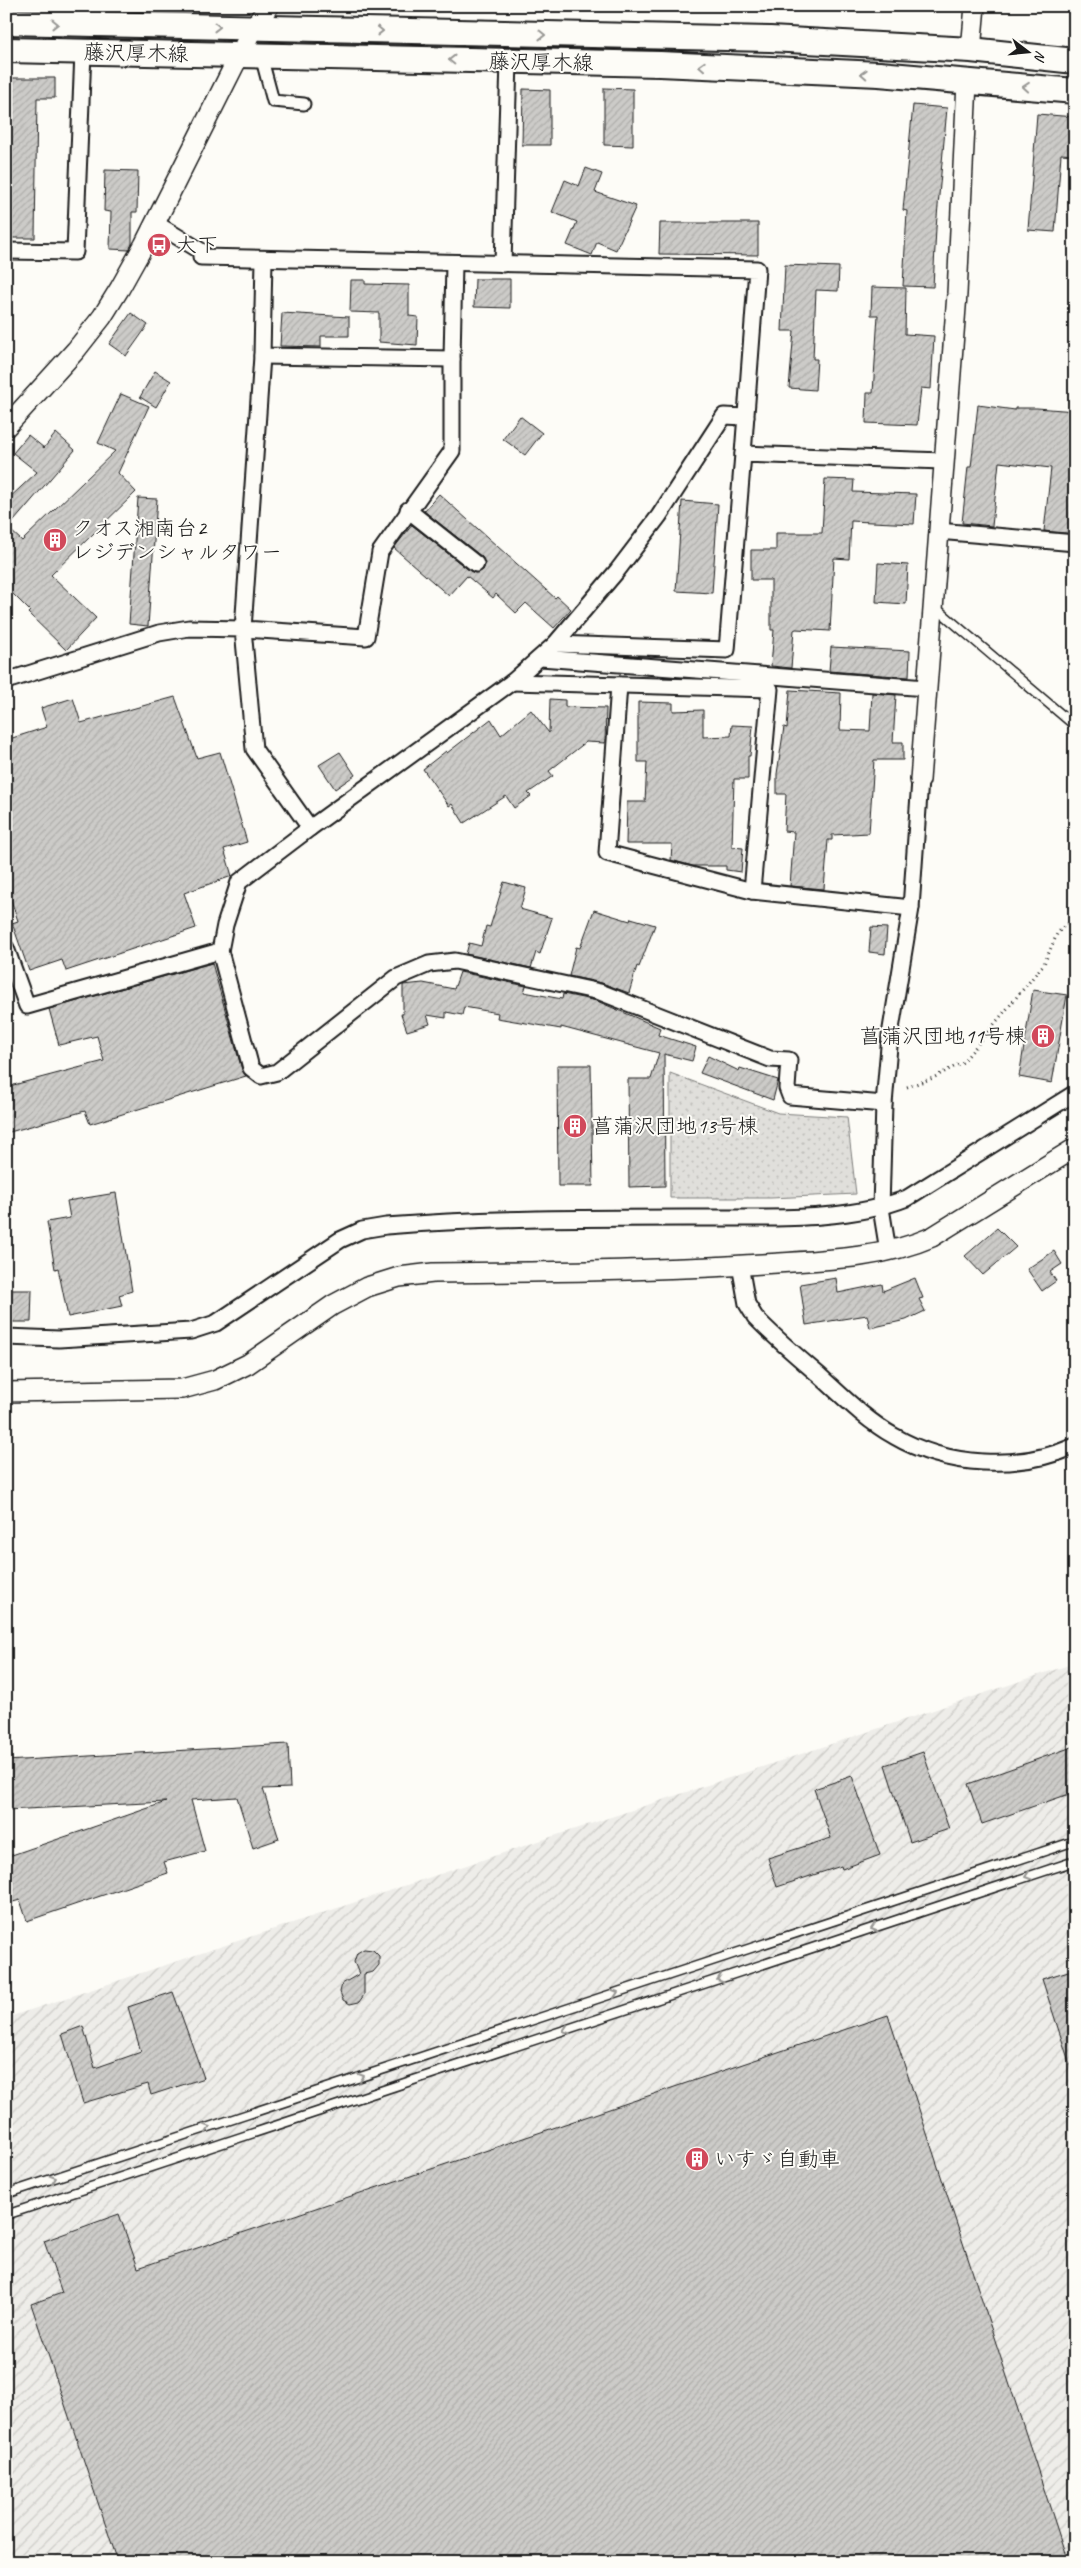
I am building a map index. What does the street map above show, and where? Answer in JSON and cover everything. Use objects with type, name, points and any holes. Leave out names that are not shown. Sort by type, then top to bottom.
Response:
[{"type":"main road","name":"藤沢厚木線","points":[[6,22],[770,39],[971,50],[1075,61]]},
{"type":"main road","name":"藤沢厚木線","points":[[6,50],[660,64],[879,74],[1075,91]]},
{"type":"street","points":[[6,427],[76,350],[102,317],[250,55],[253,28],[269,6]]},
{"type":"street","points":[[971,50],[975,6]]},
{"type":"street","points":[[6,251],[74,252],[83,52]]},
{"type":"street","points":[[250,55],[273,101],[304,104]]},
{"type":"street","points":[[503,264],[509,61]]},
{"type":"street","points":[[888,1251],[881,1208],[884,1104],[890,1035],[911,908],[956,294],[967,82]]},
{"type":"street","points":[[155,223],[201,251],[201,257],[757,269],[727,650],[555,644]]},
{"type":"street","points":[[264,259],[262,356],[243,629],[254,749],[310,828]]},
{"type":"street","points":[[6,681],[159,633],[210,627],[366,637],[380,552],[408,510],[452,451],[454,263]]},
{"type":"street","points":[[262,356],[452,359]]},
{"type":"street","points":[[746,417],[724,416],[659,516],[617,571],[541,658],[512,682],[310,828],[239,882],[225,925],[220,951],[252,1068],[261,1076],[277,1072],[396,978],[429,964],[455,961],[600,992],[770,1059],[789,1060],[787,1088],[790,1096],[884,1104]]},
{"type":"street","points":[[743,454],[943,461]]},
{"type":"street","points":[[408,510],[476,564]]},
{"type":"street","points":[[938,531],[1075,543]]},
{"type":"street","points":[[541,658],[926,688]]},
{"type":"street","points":[[512,682],[770,689],[752,891]]},
{"type":"street","points":[[619,685],[607,853],[752,891],[911,908]]},
{"type":"street","points":[[6,948],[27,1006],[220,951]]},
{"type":"street","points":[[6,1337],[59,1339],[191,1331],[216,1324],[340,1240],[362,1230],[386,1226],[620,1218],[776,1217],[881,1208],[907,1198],[1075,1093]]},
{"type":"street","points":[[6,1392],[182,1389],[215,1380],[248,1364],[333,1305],[367,1287],[399,1277],[433,1273],[648,1270],[740,1266],[827,1260],[907,1248],[932,1237],[1075,1148]]},
{"type":"street","points":[[740,1266],[746,1304],[755,1317],[854,1406],[893,1436],[956,1460],[984,1462],[1023,1460],[1064,1451],[1075,1446]]},
{"type":"lane","points":[[932,605],[1075,726]]},
{"type":"lane","points":[[6,2194],[1075,1841]]},
{"type":"lane","points":[[6,2216],[1075,1861]]},
{"type":"path","points":[[907,1087],[933,1078],[963,1062],[1044,964],[1057,934],[1065,925],[1075,921]]},
{"type":"shaded area","points":[[670,1073],[778,1113],[847,1117],[856,1194],[771,1198],[670,1198]]},
{"type":"shaded area","points":[[1075,1663],[1075,2562],[6,2562],[6,2018]]},
{"type":"building","points":[[6,78],[55,78],[55,98],[37,98],[35,238],[6,238]]},
{"type":"building","points":[[604,88],[633,89],[633,146],[604,145]]},
{"type":"building","points":[[523,89],[550,90],[550,145],[522,145]]},
{"type":"building","points":[[913,105],[947,108],[936,228],[933,287],[903,286],[907,211],[903,210]]},
{"type":"building","points":[[1037,114],[1075,117],[1075,155],[1061,154],[1055,232],[1028,230]]},
{"type":"building","points":[[586,168],[602,174],[595,192],[636,206],[616,250],[597,242],[592,255],[567,245],[577,222],[552,212],[565,180],[579,186]]},
{"type":"building","points":[[105,170],[138,171],[137,212],[132,212],[132,244],[129,250],[110,249],[111,212],[104,211]]},
{"type":"building","points":[[660,223],[758,223],[758,255],[659,254]]},
{"type":"building","points":[[785,265],[839,267],[838,291],[816,290],[813,359],[817,359],[815,390],[789,388],[794,331],[782,331]]},
{"type":"building","points":[[475,279],[510,279],[510,308],[474,307]]},
{"type":"building","points":[[351,280],[365,280],[365,284],[409,285],[409,316],[418,317],[417,345],[379,342],[379,313],[350,312]]},
{"type":"building","points":[[872,287],[906,288],[905,334],[934,336],[931,389],[921,388],[917,425],[866,423],[867,393],[873,393],[878,315],[871,315]]},
{"type":"building","points":[[131,313],[148,325],[126,356],[109,344]]},
{"type":"building","points":[[282,313],[349,317],[349,336],[321,336],[321,347],[280,346]]},
{"type":"building","points":[[155,371],[171,381],[156,407],[140,397]]},
{"type":"building","points":[[121,394],[149,406],[118,473],[136,492],[51,575],[96,618],[66,650],[28,613],[30,611],[6,587],[6,501],[37,472],[13,453],[28,435],[44,448],[56,433],[75,450],[8,528],[22,541],[115,451],[98,443]]},
{"type":"building","points":[[978,405],[1015,410],[1015,408],[1037,408],[1075,411],[1075,534],[1044,531],[1051,468],[999,462],[992,526],[962,523],[968,467],[971,467]]},
{"type":"building","points":[[520,416],[542,433],[525,455],[503,439]]},
{"type":"building","points":[[825,479],[854,480],[853,492],[916,494],[914,524],[851,521],[849,559],[834,558],[830,631],[794,630],[791,668],[771,666],[774,630],[771,630],[771,580],[751,580],[751,550],[776,550],[776,533],[822,533]]},
{"type":"building","points":[[439,494],[555,598],[557,596],[571,609],[554,628],[526,603],[516,613],[496,594],[493,598],[467,576],[449,596],[394,548],[412,525],[470,571],[475,573],[483,570],[485,565],[482,557],[424,511]]},
{"type":"building","points":[[138,498],[157,499],[148,626],[129,624]]},
{"type":"building","points":[[682,501],[718,504],[712,593],[676,591]]},
{"type":"building","points":[[878,563],[908,565],[906,604],[876,602]]},
{"type":"building","points":[[831,647],[910,651],[909,677],[829,671]]},
{"type":"building","points":[[790,690],[841,693],[840,730],[870,731],[872,693],[896,695],[893,742],[903,742],[903,760],[874,760],[869,833],[832,835],[832,840],[828,840],[824,889],[790,886],[794,832],[784,831],[786,794],[777,794],[777,774],[784,727],[787,728]]},
{"type":"building","points":[[175,697],[197,758],[220,752],[247,842],[224,849],[232,876],[184,893],[196,928],[66,971],[62,960],[29,971],[12,923],[18,921],[6,885],[6,740],[47,727],[41,708],[73,698],[81,723]]},
{"type":"building","points":[[550,699],[565,700],[565,707],[606,708],[605,743],[586,742],[549,771],[553,776],[528,793],[531,796],[514,808],[506,796],[464,823],[452,804],[449,806],[423,769],[491,719],[501,735],[531,710],[549,733]]},
{"type":"building","points":[[638,702],[673,703],[673,711],[703,710],[703,737],[731,736],[732,725],[753,726],[750,756],[748,756],[748,779],[734,779],[732,847],[743,848],[741,872],[726,870],[726,866],[693,866],[671,860],[672,844],[626,844],[627,802],[645,802],[647,762],[638,762]]},
{"type":"building","points":[[340,752],[355,775],[335,789],[319,765]]},
{"type":"building","points":[[504,882],[526,888],[520,909],[552,918],[540,954],[536,952],[531,968],[466,954],[469,943],[481,946],[486,926],[490,927]]},
{"type":"building","points":[[594,910],[630,921],[631,918],[655,925],[639,967],[637,966],[629,993],[602,983],[569,976],[576,947],[580,948]]},
{"type":"building","points":[[871,927],[887,928],[885,954],[869,952]]},
{"type":"building","points":[[212,963],[242,1070],[246,1076],[90,1124],[85,1111],[6,1133],[6,1087],[104,1061],[97,1036],[59,1045],[49,1009]]},
{"type":"building","points":[[460,972],[526,986],[524,992],[562,999],[563,994],[597,1001],[660,1028],[658,1035],[696,1047],[692,1061],[664,1054],[665,1186],[629,1187],[628,1079],[651,1079],[659,1053],[561,1027],[561,1029],[497,1018],[498,1013],[464,1007],[462,1015],[446,1012],[446,1018],[427,1015],[430,1024],[407,1031],[401,1014],[403,1014],[403,985],[423,983],[454,989]]},
{"type":"building","name":"菖蒲沢団地11号棟","points":[[1033,990],[1067,995],[1052,1083],[1019,1077]]},
{"type":"building","points":[[708,1056],[739,1071],[740,1068],[778,1080],[773,1100],[700,1073]]},
{"type":"building","name":"菖蒲沢団地13号棟","points":[[557,1065],[591,1065],[593,1186],[558,1186]]},
{"type":"building","points":[[116,1193],[132,1291],[119,1295],[122,1306],[68,1317],[58,1268],[55,1269],[47,1222],[70,1218],[67,1201]]},
{"type":"building","points":[[997,1228],[1016,1247],[983,1275],[965,1256]]},
{"type":"building","points":[[1054,1251],[1062,1264],[1050,1272],[1056,1281],[1042,1291],[1027,1269]]},
{"type":"building","points":[[836,1278],[838,1293],[882,1284],[883,1291],[915,1278],[923,1298],[919,1299],[925,1311],[906,1320],[870,1328],[867,1315],[806,1325],[800,1284]]},
{"type":"building","points":[[6,1290],[32,1290],[31,1322],[6,1322]]},
{"type":"building","points":[[288,1744],[290,1788],[263,1789],[279,1839],[253,1848],[237,1797],[191,1800],[205,1851],[164,1862],[168,1873],[27,1921],[20,1900],[6,1904],[6,1857],[166,1802],[6,1810],[6,1761]]},
{"type":"building","points":[[1075,1746],[1075,1792],[982,1824],[968,1784]]},
{"type":"building","points":[[923,1752],[949,1829],[910,1842],[885,1765]]},
{"type":"building","points":[[852,1776],[880,1855],[842,1869],[841,1866],[777,1887],[768,1858],[831,1838],[814,1789]]},
{"type":"building","points":[[364,1949],[373,1950],[379,1956],[379,1965],[373,1972],[364,1974],[364,1995],[359,2002],[350,2004],[343,2000],[340,1992],[342,1984],[359,1974],[354,1962],[357,1953]]},
{"type":"building","points":[[1075,1969],[1075,2071],[1072,2071],[1042,1979]]},
{"type":"building","points":[[173,1992],[204,2078],[151,2095],[148,2084],[83,2103],[62,2034],[83,2026],[95,2068],[141,2052],[128,2007]]},
{"type":"building","name":"いすゞ自動車","points":[[888,2015],[1068,2562],[118,2562],[31,2304],[62,2293],[44,2241],[119,2214],[138,2268]]},
{"type":"place","name":"大下","points":[[159,245]]},
{"type":"place","name":"クオス湘南台2 レジデンシャルタワー","points":[[55,540]]},
{"type":"place","name":"菖蒲沢団地11号棟","points":[[1043,1036]]},
{"type":"place","name":"菖蒲沢団地13号棟","points":[[575,1126]]},
{"type":"place","name":"いすゞ自動車","points":[[697,2159]]}]
